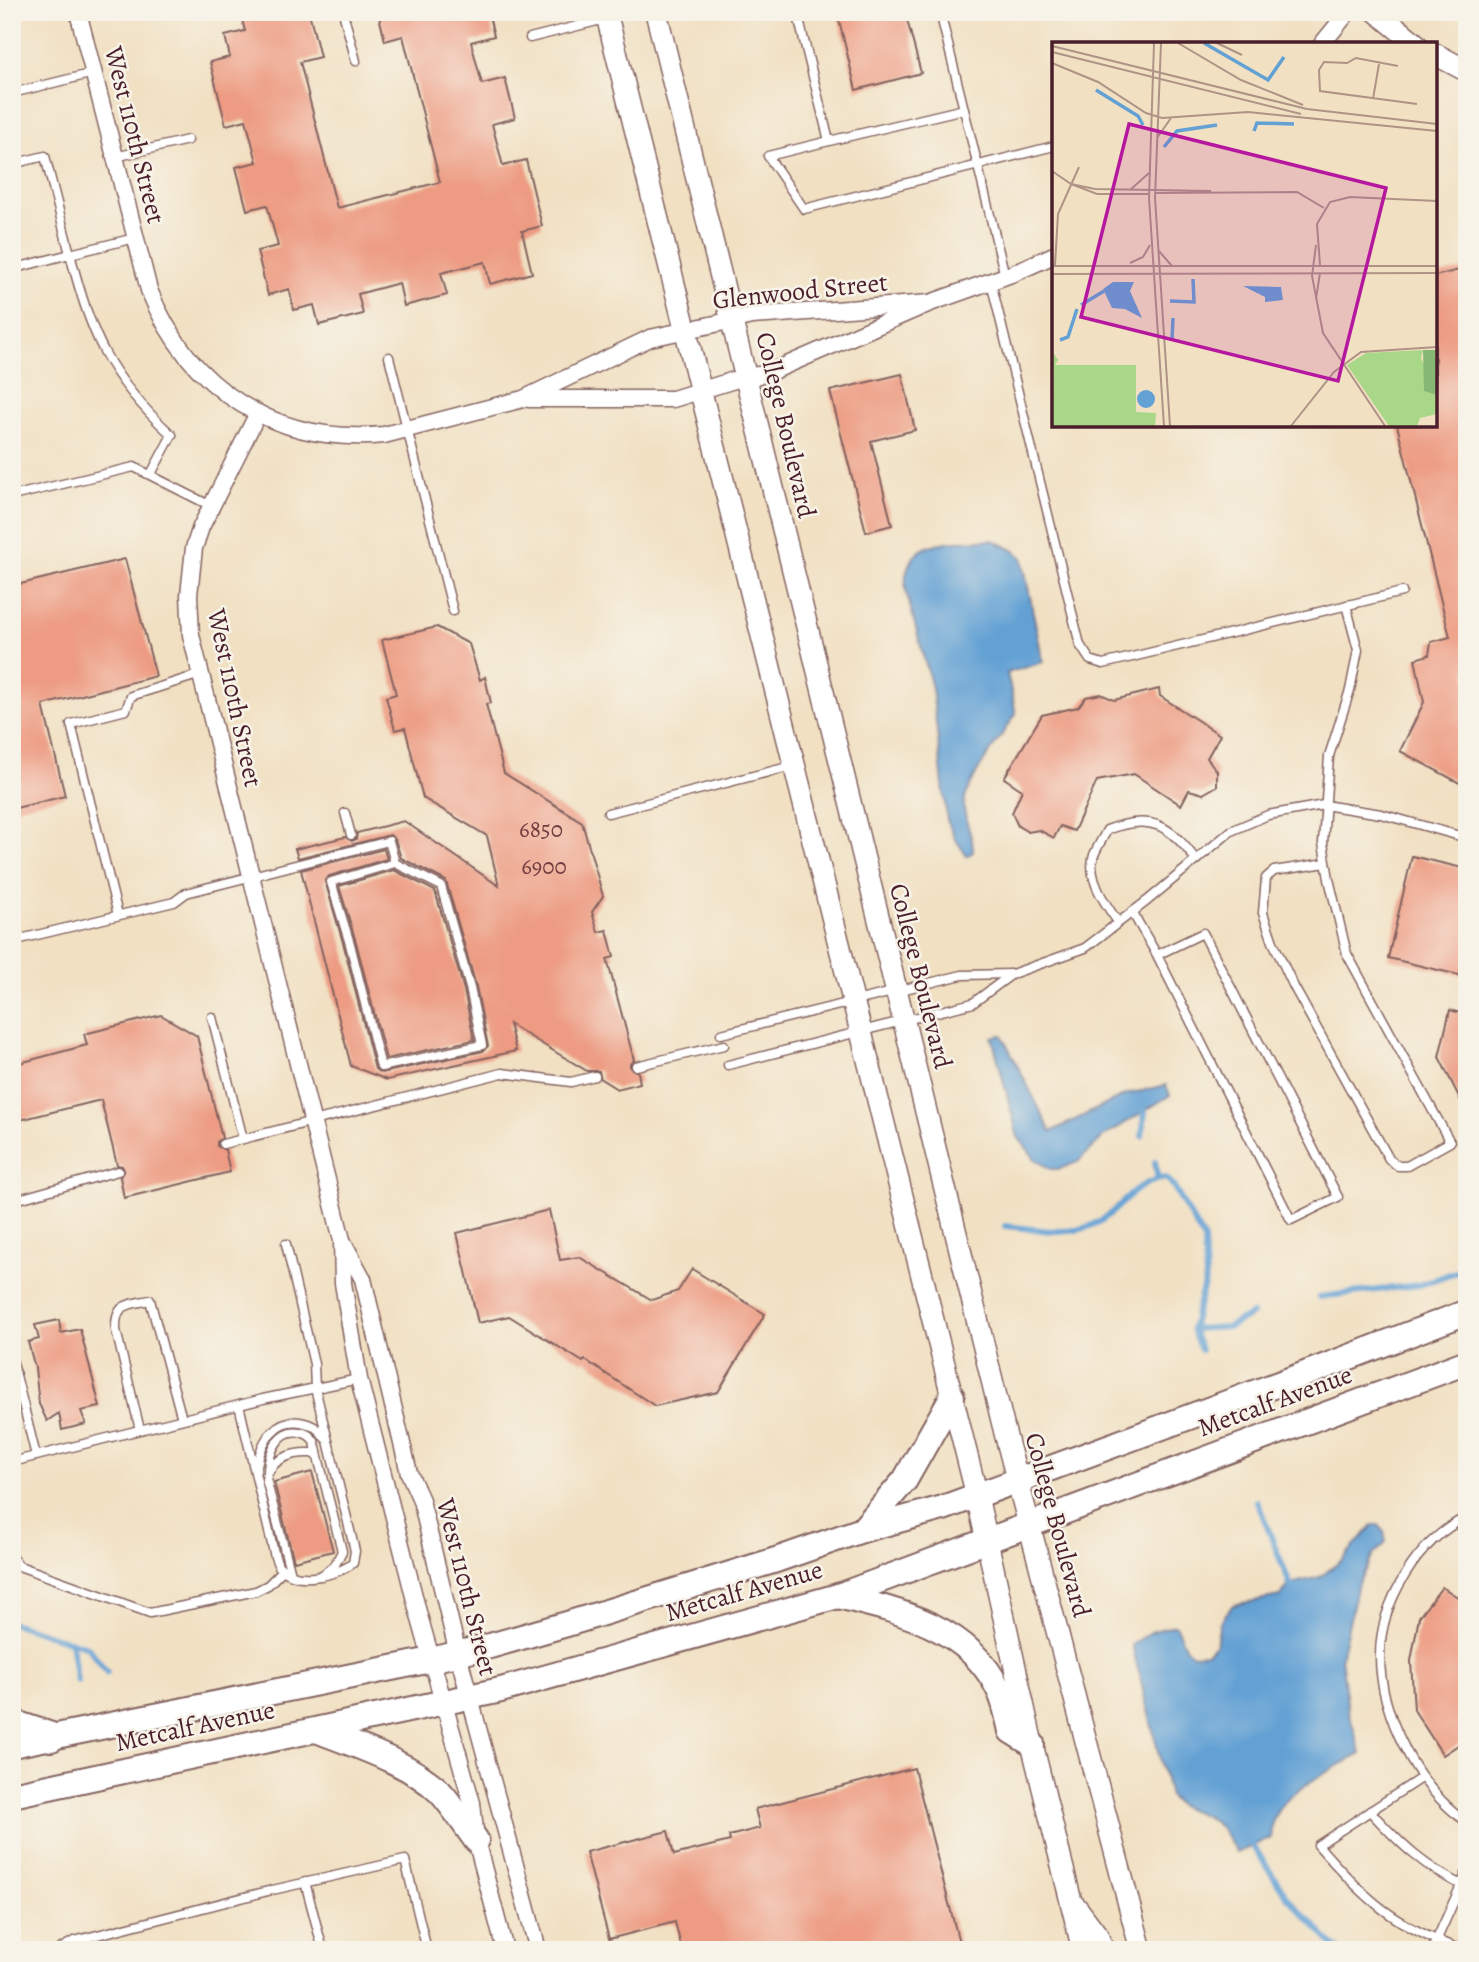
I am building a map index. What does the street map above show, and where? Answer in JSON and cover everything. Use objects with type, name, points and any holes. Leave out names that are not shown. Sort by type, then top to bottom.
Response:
[{"type":"highway","points":[[12,1724],[51,1737]]},
{"type":"main road","name":"College Boulevard","points":[[656,12],[1018,1481],[1141,1950]]},
{"type":"main road","points":[[1377,12],[1414,42]]},
{"type":"main road","points":[[606,15],[977,1496],[1032,1744],[1083,1950]]},
{"type":"main road","points":[[1437,55],[1467,71]]},
{"type":"main road","name":"Metcalf Avenue","points":[[12,1745],[431,1660],[567,1624],[776,1560],[862,1530],[943,1508],[1467,1312]]},
{"type":"main road","name":"Metcalf Avenue","points":[[12,1796],[514,1687],[838,1596],[1467,1362]]},
{"type":"main road","points":[[862,1530],[905,1480],[952,1397]]},
{"type":"main road","points":[[838,1596],[914,1616],[952,1636],[971,1652],[1000,1691],[1011,1731],[1032,1744]]},
{"type":"main road","points":[[318,1731],[398,1764],[418,1776],[439,1791],[476,1840]]},
{"type":"main road","points":[[1070,1900],[1097,1935],[1103,1950]]},
{"type":"street","name":"West 110th Street","points":[[78,12],[135,238],[158,314],[178,347],[218,388],[258,413],[211,506],[194,548],[189,595],[191,635],[342,1240],[342,1283],[359,1379],[431,1660],[472,1804],[476,1840],[505,1950]]},
{"type":"street","points":[[1324,42],[1348,12]]},
{"type":"street","name":"Glenwood Street","points":[[523,399],[673,399],[744,377],[766,374],[930,303],[1052,257]]},
{"type":"street","name":"Glenwood Street","points":[[258,413],[290,427],[323,435],[384,435],[523,399],[650,338],[752,316],[930,303]]},
{"type":"street","name":"West 110th Street","points":[[342,1240],[363,1279],[408,1473],[421,1500],[458,1654],[538,1950]]},
{"type":"lane","points":[[343,12],[356,61]]},
{"type":"lane","points":[[797,12],[829,141]]},
{"type":"lane","points":[[940,12],[978,165],[998,279],[1080,645],[1090,660],[1103,664],[1402,592]]},
{"type":"lane","points":[[530,38],[606,15]]},
{"type":"lane","points":[[12,74],[15,93],[94,73]]},
{"type":"lane","points":[[964,109],[768,156],[804,209],[1052,146]]},
{"type":"lane","points":[[115,157],[188,140]]},
{"type":"lane","points":[[12,164],[46,156],[88,320],[100,347],[130,393],[172,435],[151,474]]},
{"type":"lane","points":[[12,268],[135,238]]},
{"type":"lane","points":[[389,357],[453,611]]},
{"type":"lane","points":[[12,496],[134,467],[211,506]]},
{"type":"lane","points":[[1326,863],[1274,871],[1266,878],[1263,913],[1294,987],[1389,1159],[1398,1166],[1407,1166],[1450,1143],[1347,954],[1336,914],[1323,844],[1329,756],[1350,690],[1358,650],[1346,605]]},
{"type":"lane","points":[[118,915],[71,724],[126,710],[131,696],[201,674]]},
{"type":"lane","points":[[608,813],[794,766]]},
{"type":"lane","points":[[728,1065],[973,1003],[1012,974],[1085,947],[1231,831],[1268,815],[1324,805],[1381,814],[1467,838]]},
{"type":"lane","points":[[345,813],[351,835]]},
{"type":"lane","points":[[1118,922],[1099,893],[1094,874],[1093,858],[1107,830],[1142,821],[1158,825],[1178,836],[1196,860]]},
{"type":"lane","points":[[12,941],[174,902],[186,893],[389,841],[395,863],[441,886],[471,988],[482,1045],[381,1067],[350,944],[331,882],[395,863]]},
{"type":"lane","points":[[1132,912],[1157,955],[1291,1220],[1338,1197],[1202,933],[1157,955]]},
{"type":"lane","points":[[721,1034],[962,975],[1012,974]]},
{"type":"lane","points":[[212,1017],[243,1139]]},
{"type":"lane","points":[[636,1066],[724,1045]]},
{"type":"lane","points":[[223,1144],[502,1073],[571,1082],[595,1076]]},
{"type":"lane","points":[[12,1201],[118,1171]]},
{"type":"lane","points":[[239,1405],[275,1557],[287,1572],[319,1578],[345,1570],[353,1563],[355,1551],[315,1388],[314,1364],[286,1244]]},
{"type":"lane","points":[[140,1430],[116,1330],[116,1317],[126,1305],[150,1300],[181,1419]]},
{"type":"lane","points":[[12,1359],[36,1456]]},
{"type":"lane","points":[[12,1462],[239,1405],[359,1379]]},
{"type":"lane","points":[[256,1475],[263,1446],[272,1431],[281,1425],[300,1422],[312,1424],[320,1429],[329,1443]]},
{"type":"lane","points":[[287,1572],[266,1483],[271,1454],[276,1443],[281,1436],[296,1431],[309,1435],[314,1440],[342,1551],[335,1565],[319,1578]]},
{"type":"lane","points":[[268,1473],[270,1467],[282,1458],[305,1452],[318,1457]]},
{"type":"lane","points":[[1467,1517],[1456,1522],[1422,1551],[1403,1580],[1387,1616],[1380,1656],[1385,1694],[1399,1736],[1421,1777],[1452,1812],[1467,1822]]},
{"type":"lane","points":[[12,1558],[19,1566],[150,1613],[256,1591],[287,1572]]},
{"type":"lane","points":[[1421,1777],[1318,1844],[1354,1885],[1387,1914],[1436,1940],[1462,1950]]},
{"type":"lane","points":[[1370,1811],[1401,1845],[1422,1863],[1464,1886]]},
{"type":"lane","points":[[58,1950],[74,1941],[305,1882],[405,1860],[427,1950]]},
{"type":"lane","points":[[1432,1950],[1464,1886],[1467,1872]]},
{"type":"lane","points":[[305,1882],[323,1950]]},
{"type":"water","points":[[993,540],[1022,557],[1043,662],[1007,673],[1016,714],[994,745],[966,795],[964,810],[973,852],[967,856],[954,837],[947,820],[932,688],[906,591],[906,573],[911,560],[932,545]]},
{"type":"water","points":[[1002,1035],[1051,1132],[1125,1095],[1166,1085],[1170,1095],[1103,1137],[1078,1162],[1051,1169],[1036,1160],[1018,1137],[992,1037]]},
{"type":"water","points":[[1373,1525],[1379,1525],[1384,1532],[1386,1543],[1374,1554],[1358,1583],[1341,1658],[1348,1710],[1361,1754],[1298,1790],[1278,1810],[1273,1821],[1271,1838],[1236,1853],[1219,1826],[1203,1815],[1182,1808],[1169,1796],[1132,1645],[1151,1632],[1175,1625],[1186,1648],[1193,1654],[1207,1653],[1216,1644],[1220,1622],[1233,1605],[1280,1596],[1290,1584],[1320,1577],[1342,1560]]},
{"type":"building","points":[[240,12],[309,12],[320,57],[300,62],[337,208],[440,182],[403,36],[385,41],[378,12],[488,12],[494,36],[471,42],[482,84],[505,78],[515,118],[492,124],[503,166],[526,160],[542,226],[522,231],[532,273],[490,284],[485,262],[441,273],[447,295],[404,306],[399,283],[358,294],[363,314],[319,325],[314,305],[294,310],[289,289],[268,295],[257,251],[278,246],[267,205],[247,210],[236,167],[257,162],[246,120],[226,125],[210,62],[230,57],[225,36],[245,31]]},
{"type":"building","points":[[837,12],[905,12],[921,73],[856,90]]},
{"type":"building","points":[[1467,268],[1467,787],[1400,751],[1424,702],[1415,659],[1429,655],[1431,642],[1450,637],[1398,427],[1437,427],[1437,276]]},
{"type":"building","points":[[902,374],[915,430],[871,441],[892,525],[866,532],[830,391]]},
{"type":"building","points":[[125,559],[156,676],[43,705],[65,796],[12,809],[12,586]]},
{"type":"building","points":[[437,627],[469,644],[480,680],[485,677],[491,703],[486,704],[504,773],[582,822],[603,896],[592,912],[598,932],[607,930],[614,957],[607,959],[634,1060],[630,1068],[638,1072],[640,1083],[617,1089],[601,1079],[599,1071],[587,1071],[509,1024],[516,1051],[387,1080],[351,1066],[301,870],[384,849],[387,859],[329,876],[325,881],[375,1069],[382,1073],[483,1051],[488,1046],[476,986],[446,881],[401,858],[395,839],[390,835],[298,858],[295,849],[345,837],[352,841],[356,839],[357,833],[404,821],[499,886],[487,836],[423,798],[405,728],[395,730],[386,697],[396,694],[382,640]]},
{"type":"building","points":[[1159,689],[1160,696],[1220,735],[1207,758],[1217,771],[1217,786],[1203,794],[1189,790],[1181,805],[1134,774],[1097,781],[1074,831],[1060,826],[1054,838],[1039,830],[1028,832],[1018,826],[1012,813],[1022,790],[1004,778],[1042,715],[1078,707],[1086,697],[1101,694],[1114,700]]},
{"type":"building","points":[[1412,856],[1467,869],[1467,977],[1388,958]]},
{"type":"building","points":[[394,870],[435,891],[464,990],[474,1040],[386,1059],[339,886]]},
{"type":"building","points":[[1450,1010],[1467,1015],[1467,1113],[1439,1057]]},
{"type":"building","points":[[161,1015],[197,1036],[222,1138],[217,1142],[217,1146],[225,1150],[230,1172],[124,1198],[120,1177],[124,1170],[117,1165],[101,1100],[12,1122],[12,1065],[87,1045],[84,1034]]},
{"type":"building","points":[[549,1210],[560,1260],[579,1257],[652,1300],[678,1291],[692,1269],[765,1314],[718,1392],[655,1406],[585,1360],[583,1362],[509,1316],[478,1323],[457,1233]]},
{"type":"building","points":[[59,1320],[61,1333],[80,1329],[100,1407],[81,1411],[86,1424],[62,1430],[59,1413],[47,1421],[39,1404],[35,1368],[28,1342],[39,1339],[35,1325]]},
{"type":"building","points":[[312,1472],[333,1551],[294,1561],[274,1482]]},
{"type":"building","points":[[1442,1587],[1467,1603],[1467,1739],[1443,1755],[1414,1710],[1411,1661],[1419,1617]]},
{"type":"building","points":[[914,1768],[961,1950],[682,1950],[675,1922],[609,1939],[586,1852],[668,1831],[674,1855],[730,1841],[729,1836],[760,1828],[755,1809]]},
{"type":"waterway","points":[[1142,1136],[1145,1112]]},
{"type":"waterway","points":[[1155,1162],[1158,1179]]},
{"type":"waterway","points":[[1005,1226],[1049,1231],[1083,1229],[1103,1220],[1143,1185],[1166,1178],[1204,1240],[1206,1277],[1192,1329],[1201,1350]]},
{"type":"waterway","points":[[1319,1297],[1419,1285],[1467,1268]]},
{"type":"waterway","points":[[1192,1329],[1228,1327],[1252,1314]]},
{"type":"waterway","points":[[1257,1501],[1290,1584]]},
{"type":"waterway","points":[[12,1623],[88,1647],[107,1672]]},
{"type":"waterway","points":[[71,1642],[77,1681]]},
{"type":"waterway","points":[[1253,1846],[1288,1898],[1340,1950]]}]
